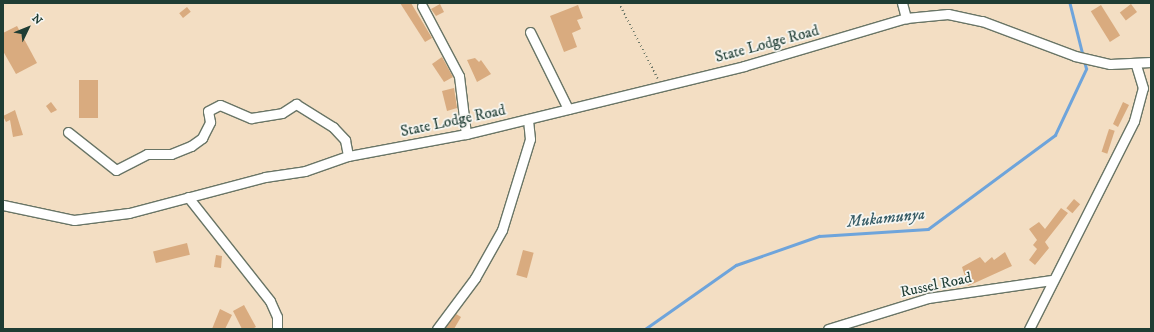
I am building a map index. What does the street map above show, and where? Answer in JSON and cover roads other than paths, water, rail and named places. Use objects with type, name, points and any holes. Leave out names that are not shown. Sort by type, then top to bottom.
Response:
[{"type":"street","points":[[902,3],[906,18]]},
{"type":"street","points":[[422,6],[462,85],[466,134]]},
{"type":"street","name":"State Lodge Road","points":[[3,205],[56,218],[92,219],[305,171],[348,156],[466,134],[744,66],[906,18],[948,14],[982,21],[1075,56],[1110,64],[1136,65],[1151,62]]},
{"type":"street","points":[[530,32],[568,109]]},
{"type":"street","points":[[1029,329],[1139,107],[1143,88],[1136,65]]},
{"type":"street","points":[[68,132],[116,170],[147,154],[171,154],[191,146],[202,138],[210,122],[208,111],[220,105],[252,118],[282,113],[296,104],[333,128],[345,140],[348,156]]},
{"type":"street","points":[[438,329],[475,278],[502,230],[530,139],[528,119]]},
{"type":"street","points":[[188,197],[270,302],[277,317],[277,329]]},
{"type":"street","name":"Russel Road","points":[[828,329],[928,298],[1052,280]]},
{"type":"waterway","name":"Mukamunya","points":[[1070,3],[1083,55]]},
{"type":"waterway","name":"Mukamunya","points":[[645,329],[736,265],[819,236],[928,229],[1055,135],[1086,69],[1084,60]]}]
